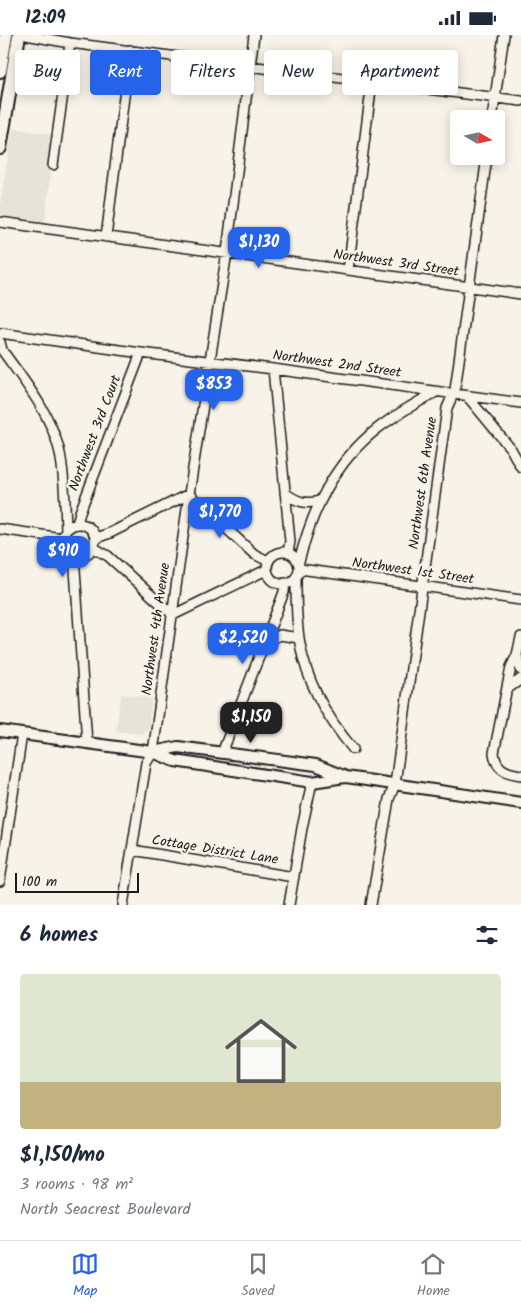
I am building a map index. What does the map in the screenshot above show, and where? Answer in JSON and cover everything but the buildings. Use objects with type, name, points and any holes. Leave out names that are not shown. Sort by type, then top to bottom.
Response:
[{"type":"main road","points":[[0,71],[6,35]]},
{"type":"main road","points":[[0,148],[19,35]]},
{"type":"street","points":[[26,35],[70,43],[130,50]]},
{"type":"street","name":"Northwest 4th Avenue","points":[[252,50],[254,35]]},
{"type":"street","points":[[493,110],[504,35]]},
{"type":"street","points":[[53,165],[70,43]]},
{"type":"street","points":[[254,67],[342,78]]},
{"type":"street","points":[[458,93],[521,101]]},
{"type":"street","points":[[106,237],[124,95]]},
{"type":"street","name":"Northwest 4th Avenue","points":[[123,905],[146,763],[153,752],[189,495],[226,252],[246,95]]},
{"type":"street","points":[[348,269],[370,95]]},
{"type":"street","name":"Northwest 6th Avenue","points":[[371,905],[389,799],[395,784],[448,408],[454,394],[486,165]]},
{"type":"street","name":"Northwest 3rd Street","points":[[0,222],[521,294]]},
{"type":"street","name":"Northwest 2nd Street","points":[[0,333],[521,403]]},
{"type":"street","points":[[0,342],[2,350],[36,397],[59,450],[64,534],[65,548],[74,555],[86,554],[94,548],[96,538],[90,528],[84,525],[77,524],[69,527],[64,534]]},
{"type":"street","name":"Northwest 3rd Court","points":[[77,524],[141,353]]},
{"type":"street","points":[[272,369],[290,541],[288,553]]},
{"type":"street","points":[[353,749],[322,705],[304,660],[299,638],[296,579],[309,524],[320,501],[345,461],[366,438],[390,419],[436,392]]},
{"type":"street","points":[[467,396],[507,443],[521,467]]},
{"type":"street","points":[[285,493],[302,503],[320,501]]},
{"type":"street","points":[[96,538],[189,495],[267,565],[272,579],[278,583],[285,583],[296,579]]},
{"type":"street","points":[[0,529],[64,534]]},
{"type":"street","points":[[94,548],[108,556],[172,615],[267,565],[273,555],[278,553],[288,553],[296,558],[300,566]]},
{"type":"street","points":[[74,555],[87,743]]},
{"type":"street","name":"Northwest 1st Street","points":[[300,566],[521,600]]},
{"type":"street","points":[[222,753],[284,592],[285,583]]},
{"type":"street","points":[[264,642],[280,635],[299,638]]},
{"type":"street","points":[[521,637],[517,655],[511,667],[494,753],[495,760],[501,770],[521,775]]},
{"type":"street","points":[[517,655],[521,670]]},
{"type":"street","points":[[506,689],[521,679]]},
{"type":"street","points":[[0,731],[153,752],[175,761],[312,783],[346,777]]},
{"type":"street","points":[[0,881],[22,734]]},
{"type":"street","points":[[153,752],[178,747],[316,765],[346,777],[521,803]]},
{"type":"street","points":[[290,905],[312,783]]},
{"type":"street","name":"Cottage District Lane","points":[[132,850],[294,877]]},
{"type":"shaded area","points":[[13,128],[55,135],[45,222],[0,215],[0,204]]},
{"type":"shaded area","points":[[121,694],[152,698],[148,729],[141,734],[116,731]]}]
